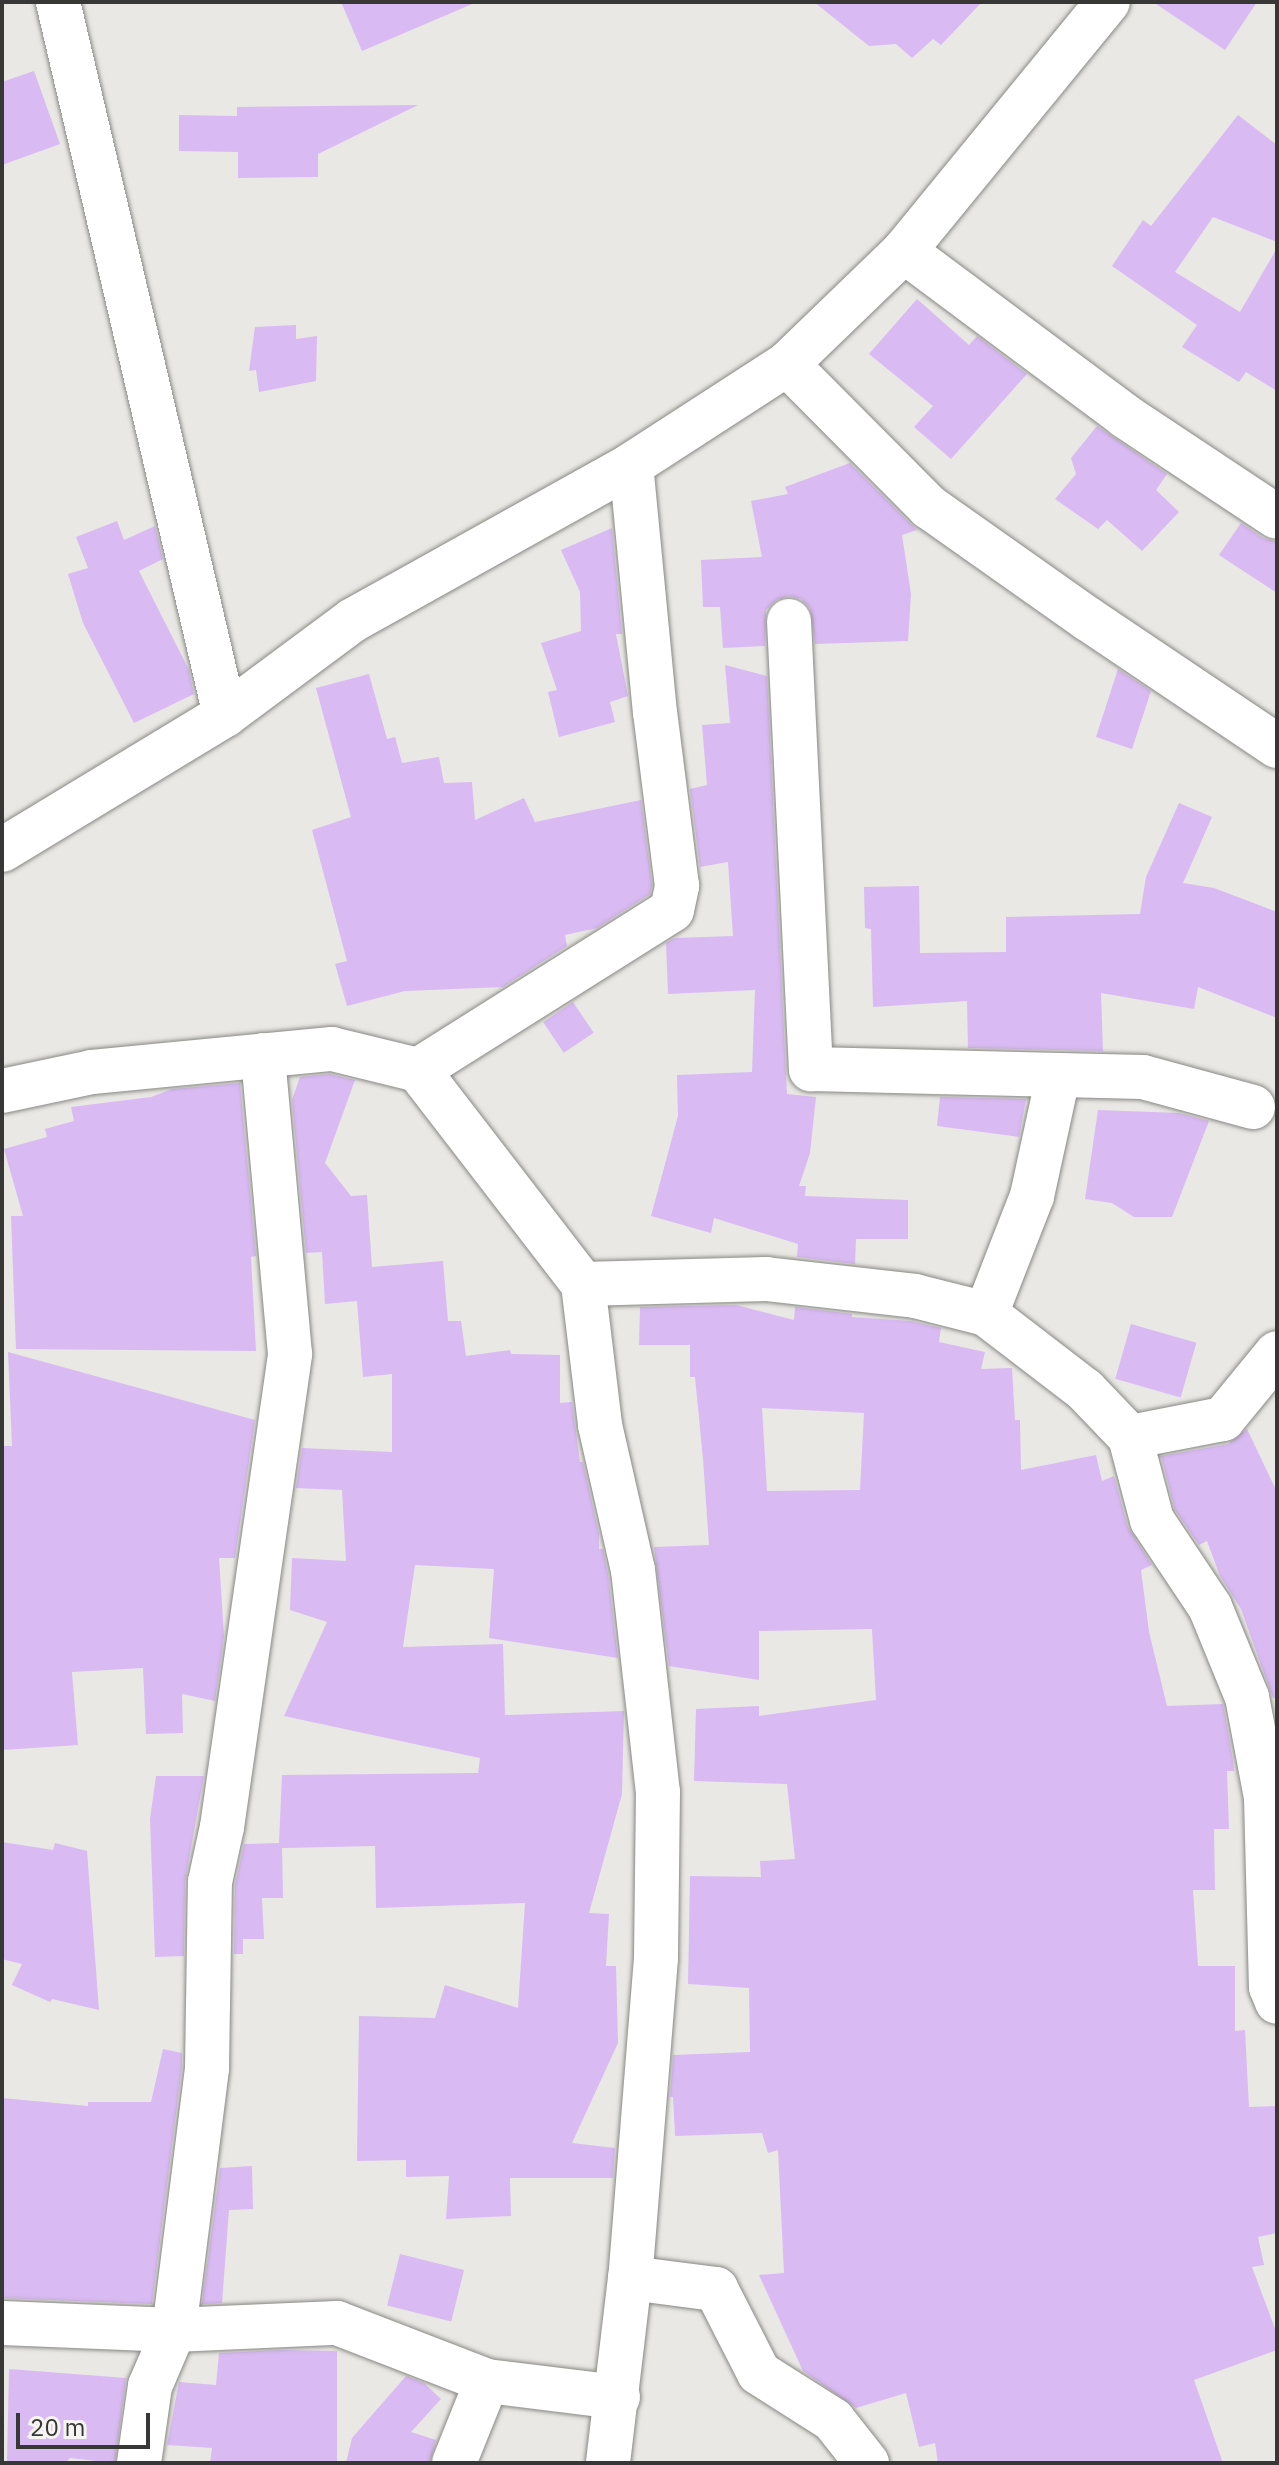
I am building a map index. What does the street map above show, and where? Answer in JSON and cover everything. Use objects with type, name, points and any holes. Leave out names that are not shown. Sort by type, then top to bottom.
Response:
[{"type":"street","points":[[58,2],[225,715]]},
{"type":"street","points":[[2,850],[225,715],[353,620],[631,465],[787,364],[904,251],[1108,2]]},
{"type":"street","points":[[904,251],[1125,416],[1277,517]]},
{"type":"street","points":[[787,364],[929,507],[1277,746]]},
{"type":"street","points":[[418,1070],[672,910],[677,886],[655,713],[641,538],[631,465]]},
{"type":"street","points":[[789,621],[811,1069],[1143,1077],[1253,1107]]},
{"type":"street","points":[[2,1091],[92,1072],[332,1049],[418,1070],[583,1284],[600,1425],[633,1570],[658,1792],[656,1958],[630,2278],[608,2463]]},
{"type":"street","points":[[139,2463],[150,2386],[174,2330],[207,2068],[210,1882],[222,1827],[290,1354],[263,1055]]},
{"type":"street","points":[[986,1314],[1032,1196],[1058,1077]]},
{"type":"street","points":[[583,1284],[766,1279],[915,1296],[986,1314],[1085,1390],[1130,1437],[1152,1520],[1210,1607],[1247,1697],[1266,1798],[1271,1987],[1277,2002]]},
{"type":"street","points":[[1130,1437],[1223,1419],[1277,1353]]},
{"type":"street","points":[[630,2278],[716,2289],[759,2373],[833,2420],[867,2463]]},
{"type":"street","points":[[2,2323],[174,2330],[337,2323],[487,2381],[618,2397]]},
{"type":"street","points":[[454,2463],[487,2381]]},
{"type":"building","points":[[341,2],[477,2],[362,51]]},
{"type":"building","points":[[814,2],[982,2],[941,45],[933,39],[912,58],[896,44],[869,46]]},
{"type":"building","points":[[1153,2],[1257,2],[1225,50]]},
{"type":"building","points":[[34,71],[60,144],[2,165],[2,82]]},
{"type":"building","points":[[418,105],[318,154],[318,177],[238,178],[238,152],[179,151],[179,115],[237,116],[237,107]]},
{"type":"building","points":[[1238,115],[1277,145],[1277,242],[1213,217],[1175,272],[1240,312],[1277,248],[1277,391],[1246,372],[1239,382],[1182,347],[1197,325],[1112,266],[1143,220],[1151,226]]},
{"type":"building","points":[[917,299],[969,345],[977,336],[1027,374],[951,459],[914,427],[933,406],[869,354]]},
{"type":"building","points":[[296,325],[296,339],[317,336],[316,381],[259,392],[256,370],[249,371],[255,327]]},
{"type":"building","points":[[1097,426],[1167,474],[1156,490],[1179,512],[1142,551],[1107,520],[1098,529],[1055,499],[1076,474],[1071,458]]},
{"type":"building","points":[[850,463],[917,530],[902,535],[911,594],[908,641],[815,644],[810,608],[801,599],[789,596],[776,600],[766,610],[765,646],[723,648],[720,607],[703,607],[701,560],[762,557],[751,501],[788,494],[785,487]]},
{"type":"building","points":[[117,521],[124,540],[155,526],[163,559],[139,571],[189,670],[194,694],[134,723],[83,623],[68,574],[88,568],[76,537]]},
{"type":"building","points":[[1241,523],[1263,538],[1277,542],[1277,593],[1219,555]]},
{"type":"building","points":[[612,528],[622,634],[616,634],[628,696],[610,702],[615,722],[559,737],[548,692],[557,690],[541,643],[581,631],[580,592],[561,550]]},
{"type":"building","points":[[725,665],[767,676],[787,1094],[816,1097],[810,1153],[799,1186],[806,1186],[805,1196],[908,1200],[908,1239],[856,1239],[855,1264],[797,1257],[798,1244],[714,1218],[711,1233],[651,1216],[678,1116],[677,1075],[752,1072],[755,990],[668,994],[666,943],[675,938],[733,936],[728,862],[700,867],[690,789],[707,785],[702,725],[730,723]]},
{"type":"building","points":[[1118,669],[1151,691],[1132,749],[1096,737]]},
{"type":"building","points":[[369,674],[387,739],[395,737],[402,763],[439,757],[444,783],[472,782],[475,820],[524,798],[535,822],[641,800],[652,885],[650,894],[597,928],[565,935],[567,946],[503,987],[405,991],[347,1006],[335,964],[347,961],[312,830],[351,817],[316,688]]},
{"type":"building","points":[[1179,803],[1212,817],[1183,883],[1214,888],[1277,912],[1277,1018],[1198,987],[1194,1009],[1101,993],[1103,1051],[968,1048],[967,1001],[873,1007],[871,929],[865,928],[864,887],[919,886],[920,953],[1006,952],[1006,917],[1140,914],[1146,877]]},
{"type":"building","points":[[573,1002],[594,1033],[564,1053],[543,1022]]},
{"type":"building","points":[[330,1074],[355,1080],[325,1163],[351,1196],[367,1195],[372,1267],[443,1261],[448,1321],[461,1321],[466,1356],[510,1350],[511,1354],[560,1355],[560,1403],[572,1402],[580,1462],[583,1462],[599,1534],[599,1549],[603,1549],[608,1574],[618,1658],[489,1638],[494,1569],[415,1565],[403,1647],[503,1644],[505,1715],[624,1711],[622,1794],[589,1913],[609,1914],[606,1966],[616,1966],[618,2043],[572,2143],[615,2148],[613,2178],[510,2178],[511,2216],[446,2219],[449,2176],[406,2177],[406,2160],[357,2161],[359,2016],[435,2018],[445,1985],[518,2008],[525,1903],[376,1908],[375,1846],[282,1848],[283,1898],[262,1898],[264,1939],[243,1939],[243,1954],[234,1954],[235,1885],[244,1844],[279,1843],[282,1775],[478,1773],[480,1758],[284,1716],[327,1622],[290,1610],[292,1558],[346,1561],[342,1490],[296,1488],[302,1448],[392,1452],[392,1374],[363,1377],[357,1301],[325,1304],[322,1252],[306,1253],[292,1100],[300,1077]]},
{"type":"building","points":[[240,1083],[256,1256],[251,1257],[256,1351],[16,1349],[11,1216],[23,1216],[4,1149],[47,1137],[45,1129],[74,1121],[71,1107],[151,1097],[172,1089]]},
{"type":"building","points":[[940,1097],[1026,1099],[1019,1137],[937,1126]]},
{"type":"building","points":[[1098,1110],[1179,1113],[1209,1121],[1172,1217],[1134,1217],[1112,1203],[1085,1199]]},
{"type":"building","points":[[736,1305],[794,1320],[795,1307],[852,1314],[852,1317],[910,1321],[941,1328],[939,1342],[985,1352],[981,1369],[1012,1368],[1015,1420],[1020,1420],[1021,1470],[1096,1455],[1102,1481],[1114,1476],[1128,1527],[1152,1565],[1141,1570],[1149,1632],[1167,1706],[1223,1704],[1234,1771],[1227,1771],[1229,1829],[1214,1829],[1215,1890],[1193,1890],[1198,1966],[1235,1966],[1235,2031],[1245,2030],[1249,2107],[1277,2106],[1277,2233],[1258,2237],[1264,2265],[1252,2267],[1277,2334],[1277,2350],[1194,2380],[1223,2463],[938,2463],[935,2443],[919,2447],[906,2393],[856,2408],[803,2371],[759,2275],[784,2273],[778,2150],[768,2153],[762,2133],[675,2136],[673,2097],[670,2097],[673,2055],[750,2052],[749,1988],[688,1984],[690,1876],[761,1877],[760,1861],[795,1859],[787,1784],[694,1781],[696,1709],[759,1706],[759,1716],[876,1700],[872,1629],[759,1631],[759,1680],[669,1666],[654,1547],[709,1545],[703,1459],[695,1377],[690,1377],[690,1345],[639,1345],[640,1307]],"holes":[[[762,1408],[864,1413],[860,1490],[767,1491]]]},
{"type":"building","points":[[1131,1324],[1196,1343],[1181,1398],[1115,1379]]},
{"type":"building","points":[[8,1352],[255,1420],[235,1558],[219,1558],[224,1636],[215,1701],[182,1694],[183,1733],[146,1734],[143,1668],[72,1672],[78,1745],[2,1750],[2,1446],[12,1446]]},
{"type":"building","points":[[1247,1429],[1277,1492],[1277,1698],[1273,1698],[1241,1609],[1220,1576],[1207,1541],[1199,1545],[1175,1510],[1161,1456],[1228,1444]]},
{"type":"building","points":[[156,1776],[204,1776],[185,1881],[184,1956],[155,1957],[150,1819]]},
{"type":"building","points":[[2,1842],[53,1850],[55,1843],[87,1851],[99,2010],[52,1999],[50,2002],[12,1985],[22,1964],[2,1959]]},
{"type":"building","points":[[163,2049],[182,2053],[182,2066],[152,2304],[2,2298],[2,2098],[88,2106],[88,2102],[151,2102]]},
{"type":"building","points":[[252,2166],[253,2209],[229,2210],[222,2303],[202,2304],[220,2168]]},
{"type":"building","points":[[400,2254],[464,2270],[451,2321],[387,2305]]},
{"type":"building","points":[[337,2351],[337,2463],[210,2463],[212,2448],[167,2445],[179,2382],[216,2385],[219,2353]]},
{"type":"building","points":[[9,2369],[126,2378],[115,2463],[70,2458],[65,2463],[7,2463]]},
{"type":"building","points":[[406,2376],[424,2383],[441,2399],[411,2432],[436,2440],[430,2463],[346,2463],[352,2438]]}]
